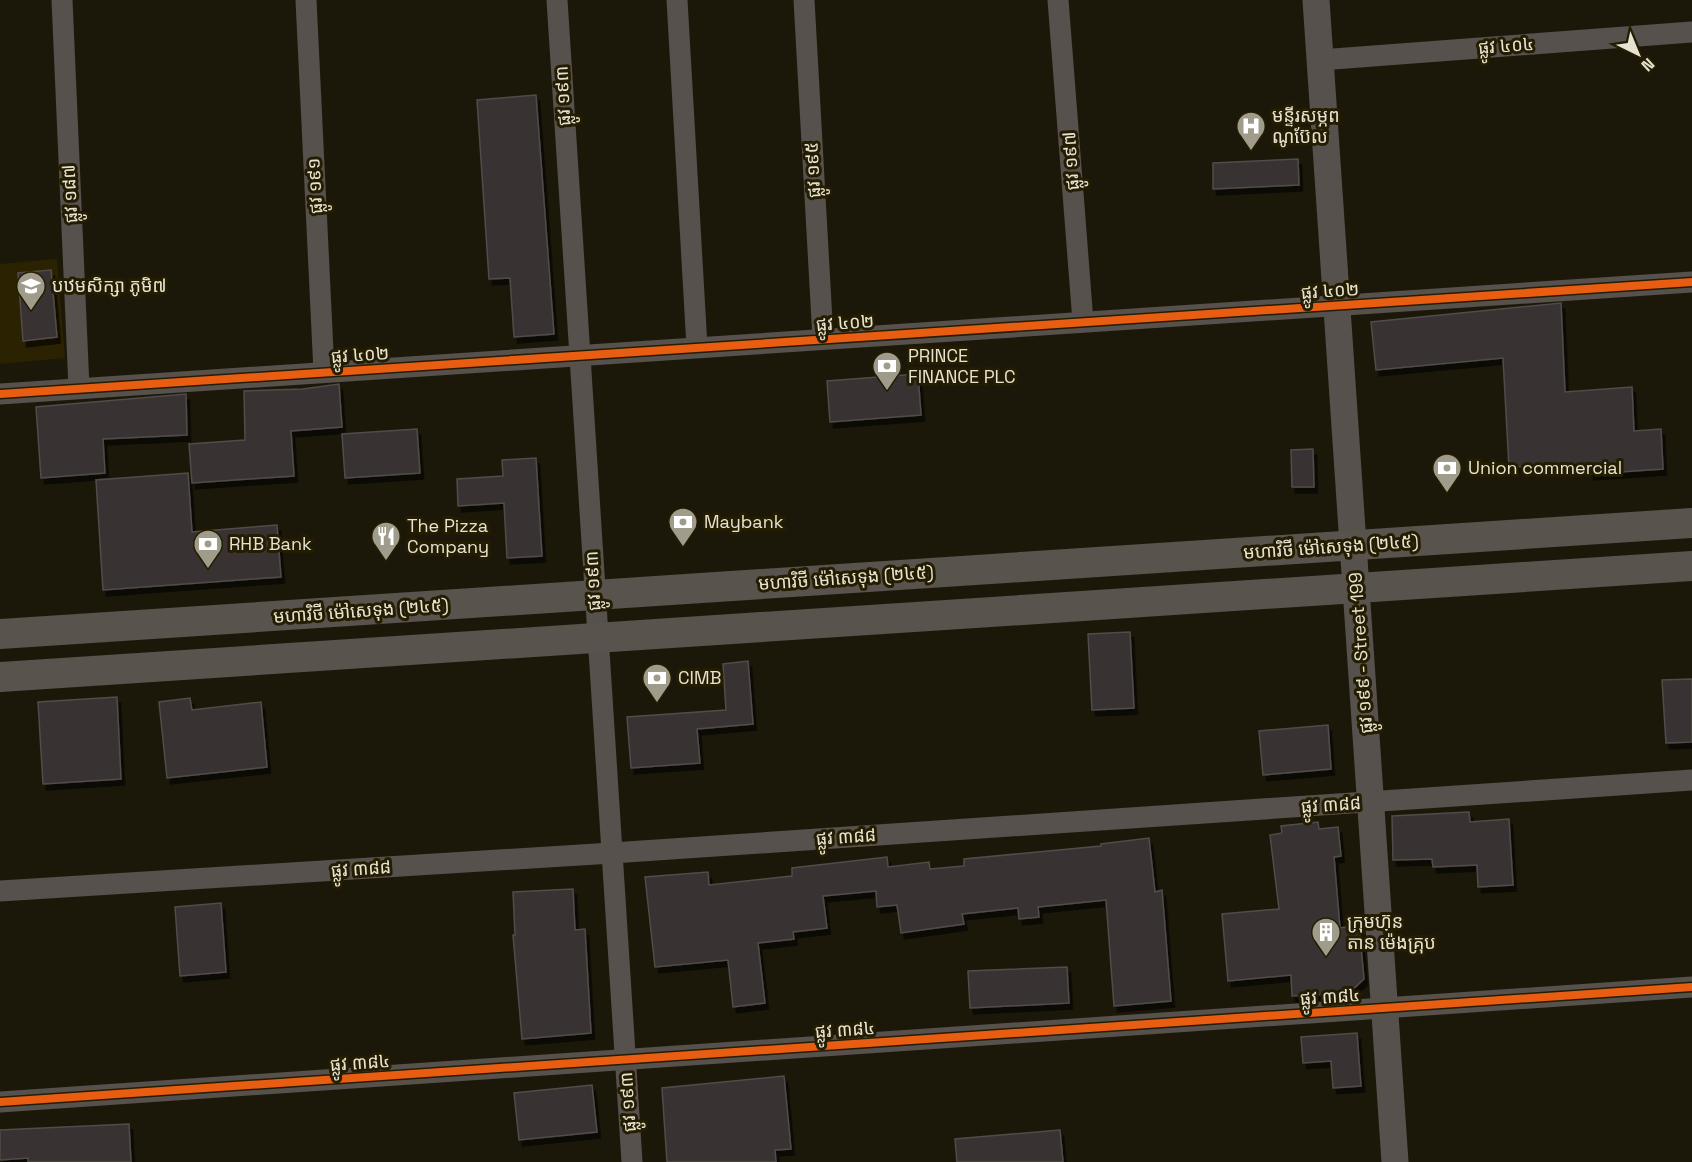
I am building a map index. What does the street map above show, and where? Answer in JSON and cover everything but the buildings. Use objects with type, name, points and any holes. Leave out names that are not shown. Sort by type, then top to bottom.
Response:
[{"type":"main road","name":"មហាវិថី ម៉ៅសេទុង (២៤៥)","points":[[0,634],[1692,523]]},
{"type":"main road","points":[[0,677],[1692,566]]},
{"type":"street","name":"ផ្លូវ ១៨៧","points":[[62,0],[79,388]]},
{"type":"street","name":"ផ្លូវ ១៩១","points":[[306,0],[324,372]]},
{"type":"street","name":"ផ្លូវ ១៩៣","points":[[557,0],[596,638],[632,1162]]},
{"type":"street","points":[[677,0],[697,347]]},
{"type":"street","name":"ផ្លូវ ១៩៥","points":[[804,0],[823,339]]},
{"type":"street","name":"ផ្លូវ ១៩៧","points":[[1058,0],[1083,322]]},
{"type":"street","name":"ផ្លូវ ១៩៩ - Street 199","points":[[1316,0],[1395,1162]]},
{"type":"street","name":"ផ្លូវ ៤០៤","points":[[1320,60],[1692,32]]},
{"type":"street","name":"ផ្លូវ ៤០២","points":[[0,394],[1692,282]]},
{"type":"street","name":"ផ្លូវ ៣៨៨","points":[[0,891],[612,853],[1692,780]]},
{"type":"street","name":"ផ្លូវ ៣៨៤","points":[[0,1102],[1692,987]]},
{"type":"shaded area","name":"បឋមសិក្សា ភូមិ៧","points":[[57,259],[65,358],[0,364],[0,264]]},
{"type":"cycle path","points":[[0,394],[1692,282]]},
{"type":"cycle path","points":[[0,1102],[1692,987]]},
{"type":"place","name":"មន្ទីរសម្ភព ណូប៊ែល","points":[[1251,152]]},
{"type":"place","name":"បឋមសិក្សា ភូមិ៧","points":[[31,312]]},
{"type":"place","name":"PRINCE FINANCE PLC","points":[[887,392]]},
{"type":"place","name":"Union commercial","points":[[1447,494]]},
{"type":"place","name":"Maybank","points":[[683,548]]},
{"type":"place","name":"The Pizza Company","points":[[386,562]]},
{"type":"place","name":"RHB Bank","points":[[208,570]]},
{"type":"place","name":"CIMB","points":[[657,704]]},
{"type":"place","name":"ក្រុមហ៊ុន តាន ម៉េងគ្រុប","points":[[1326,958]]}]
